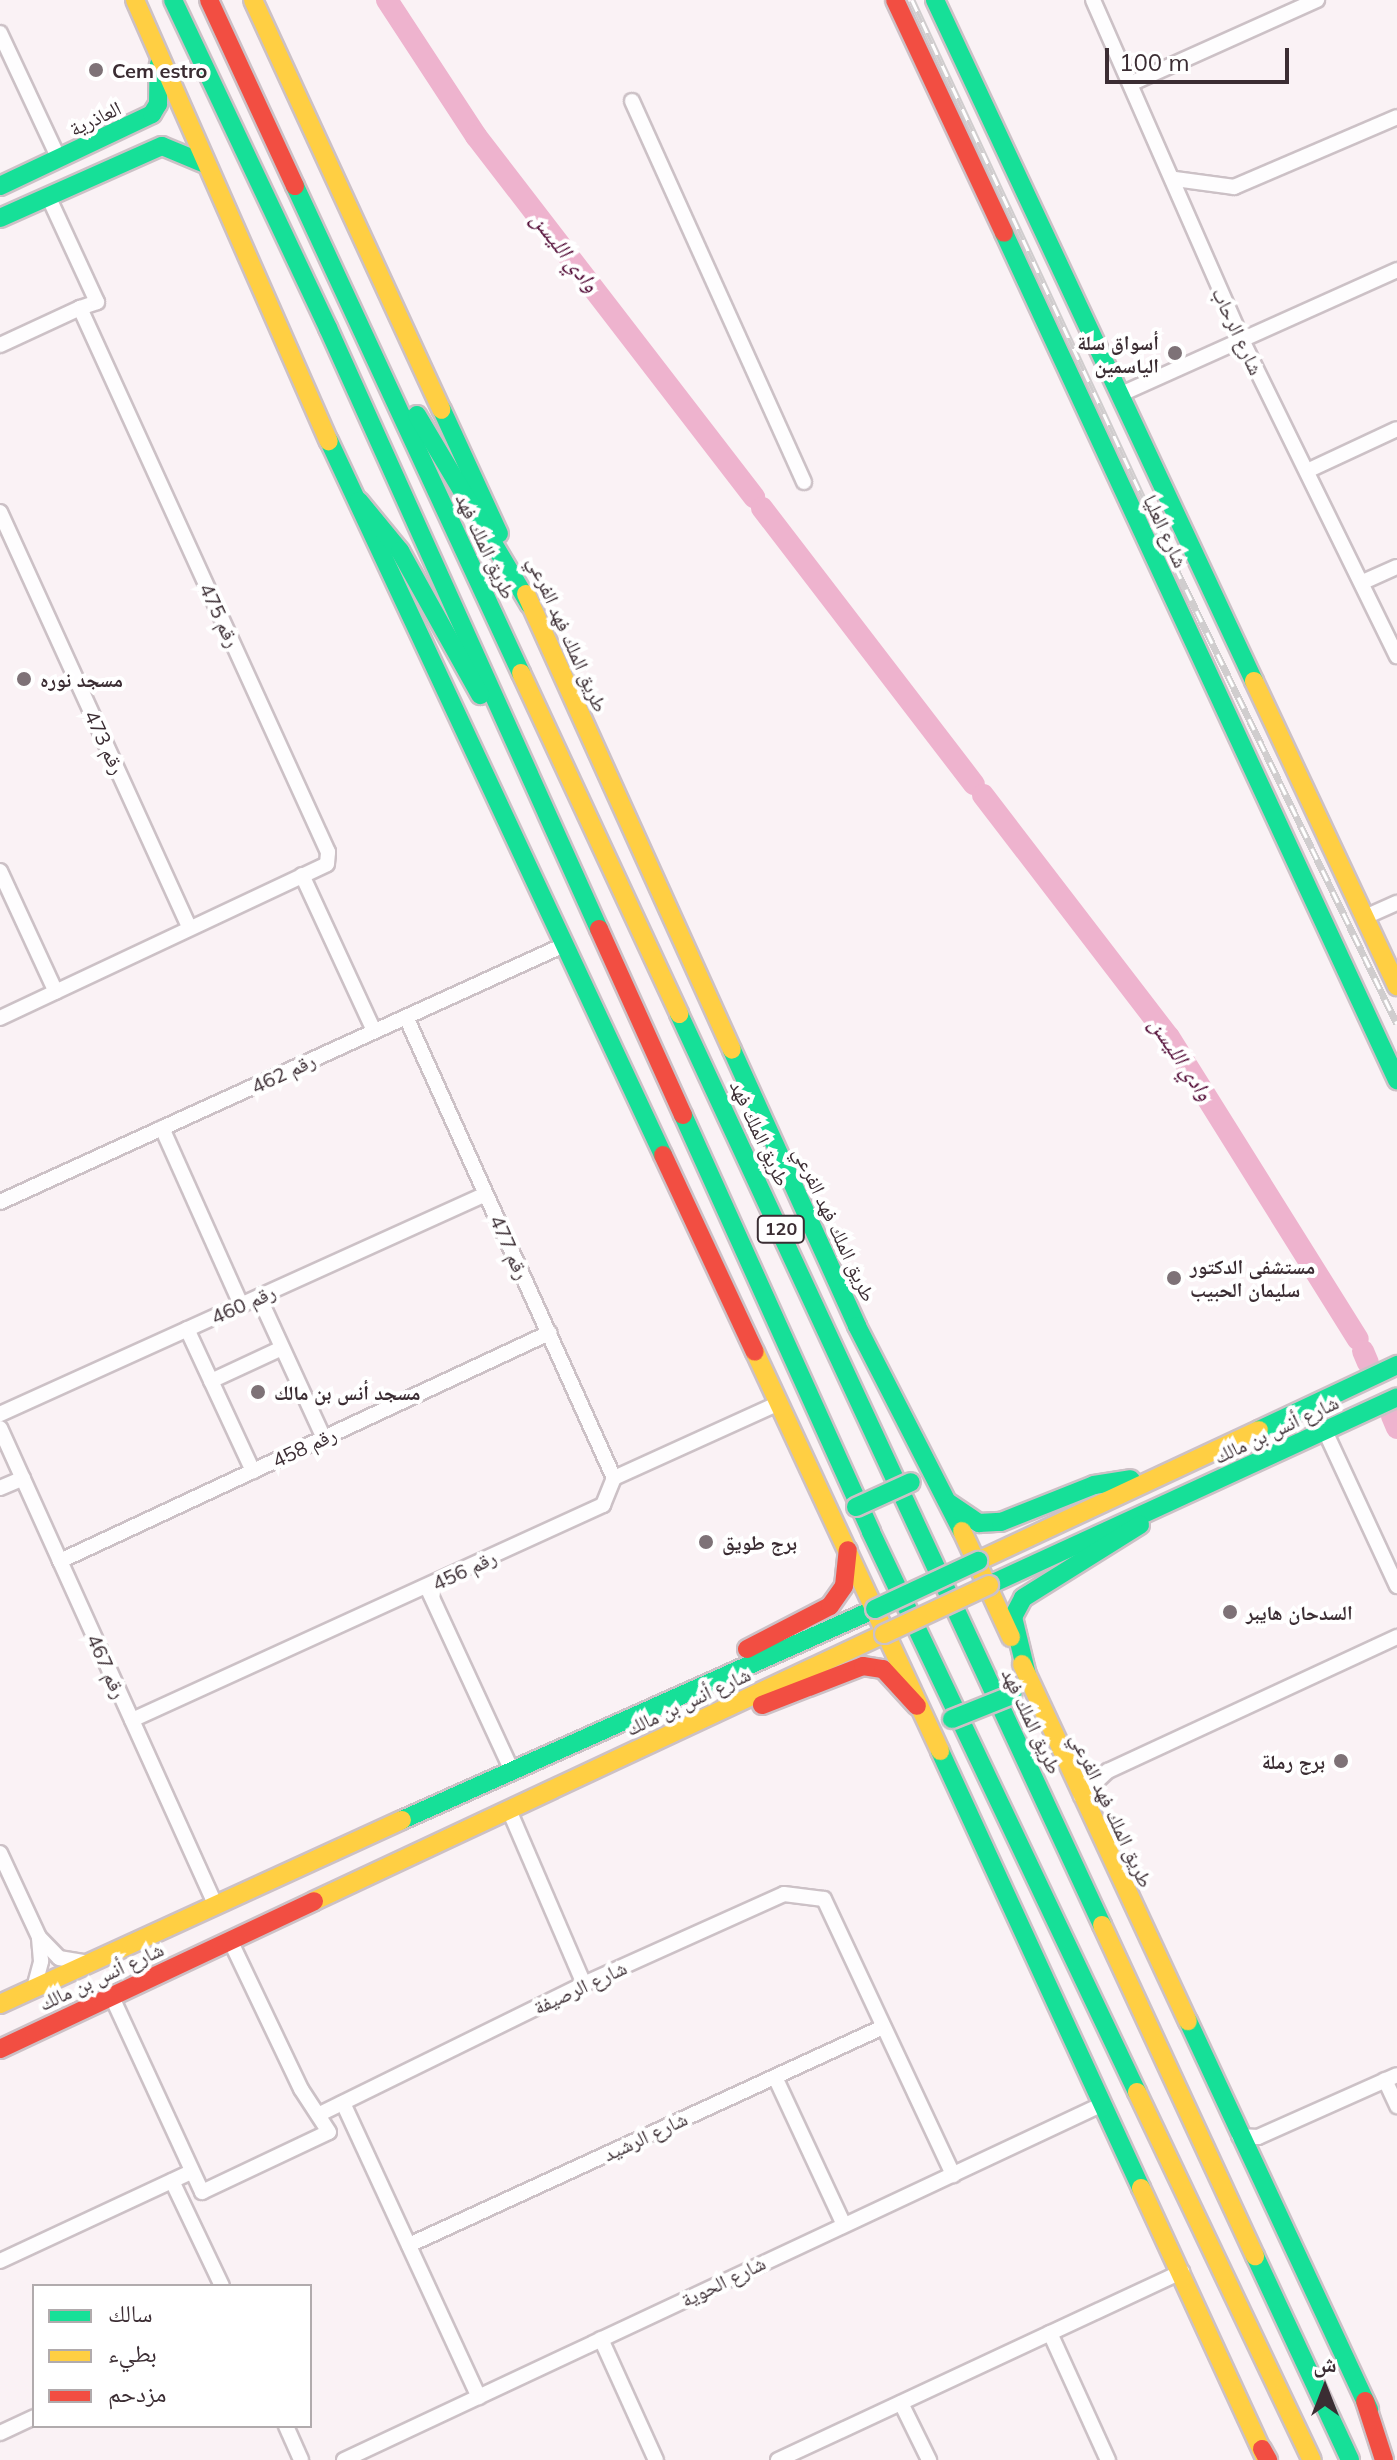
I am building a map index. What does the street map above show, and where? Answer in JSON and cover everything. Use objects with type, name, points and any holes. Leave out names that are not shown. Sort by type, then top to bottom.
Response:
[{"type":"main road","points":[[135,0],[203,163],[824,1498],[943,1765],[1182,2272],[1265,2456]]},
{"type":"main road","name":"120","points":[[173,0],[518,745],[871,1532],[1312,2460]]},
{"type":"main road","name":"طريق الملك فهد","points":[[209,0],[1350,2460]]},
{"type":"main road","points":[[220,0],[236,58]]},
{"type":"main road","name":"طريق الملك فهد الفرعي","points":[[253,0],[721,1030],[923,1457],[978,1561],[1081,1796],[1392,2460]]},
{"type":"main road","name":"شارع العليا","points":[[895,0],[1397,1080]]},
{"type":"main road","name":"شارع العليا","points":[[935,0],[1397,986]]},
{"type":"main road","name":"العاذرية","points":[[0,186],[152,114],[158,104],[159,54]]},
{"type":"main road","points":[[118,131],[132,130],[138,136],[137,148],[128,159]]},
{"type":"main road","points":[[0,218],[162,146],[203,163]]},
{"type":"main road","points":[[353,311],[530,605]]},
{"type":"main road","points":[[359,501],[400,551],[500,732],[518,745]]},
{"type":"main road","points":[[949,1503],[979,1523],[1001,1522],[1094,1485],[1156,1475],[1397,1365]]},
{"type":"main road","name":"شارع أنس بن مالك","points":[[0,2049],[1397,1397]]},
{"type":"main road","points":[[824,1498],[856,1507],[911,1482],[923,1457]]},
{"type":"main road","name":"شارع أنس بن مالك","points":[[0,2004],[683,1691],[875,1609],[1156,1475]]},
{"type":"main road","points":[[1027,1675],[1013,1617],[1023,1598],[1112,1547],[1167,1503]]},
{"type":"main road","points":[[683,1691],[732,1657],[830,1606],[844,1586],[848,1550]]},
{"type":"main road","points":[[695,1722],[768,1704],[863,1666],[883,1669],[917,1706]]},
{"type":"main road","points":[[943,1765],[939,1734],[952,1719],[1012,1695],[1030,1701],[1045,1717]]},
{"type":"main road","points":[[1365,2401],[1384,2460]]},
{"type":"street","name":"شارع الرحاب","points":[[1093,0],[1175,179],[1243,342],[1397,656]]},
{"type":"street","points":[[1132,83],[1317,0]]},
{"type":"street","points":[[0,33],[6,59],[59,159]]},
{"type":"street","points":[[632,101],[804,482]]},
{"type":"street","points":[[1175,179],[1234,187],[1397,117]]},
{"type":"street","points":[[0,345],[97,302],[48,196]]},
{"type":"street","points":[[1119,395],[1243,342],[1397,270]]},
{"type":"street","name":"رقم 475","points":[[80,308],[328,852],[327,864],[302,875]]},
{"type":"street","points":[[1307,471],[1397,429]]},
{"type":"street","name":"رقم 473","points":[[0,512],[190,928]]},
{"type":"street","points":[[1363,582],[1397,567]]},
{"type":"street","points":[[0,871],[56,992]]},
{"type":"street","points":[[0,1018],[302,875],[374,1031]]},
{"type":"street","points":[[1365,917],[1397,903]]},
{"type":"street","name":"رقم 462","points":[[0,1202],[566,944]]},
{"type":"street","name":"رقم 477","points":[[406,1017],[614,1478]]},
{"type":"street","points":[[162,1128],[241,1305]]},
{"type":"street","name":"رقم 460","points":[[0,1414],[486,1194]]},
{"type":"street","points":[[259,1297],[324,1438]]},
{"type":"street","points":[[187,1329],[253,1471]]},
{"type":"street","name":"رقم 458","points":[[60,1561],[549,1333]]},
{"type":"street","points":[[211,1381],[282,1348]]},
{"type":"street","points":[[614,1478],[779,1403]]},
{"type":"street","name":"رقم 467","points":[[0,1428],[215,1904]]},
{"type":"street","points":[[1325,1431],[1397,1586]]},
{"type":"street","points":[[0,1488],[23,1478]]},
{"type":"street","name":"رقم 456","points":[[132,1720],[603,1505],[614,1478]]},
{"type":"street","points":[[427,1587],[511,1769]]},
{"type":"street","points":[[1081,1796],[1108,1771],[1397,1637]]},
{"type":"street","points":[[509,1810],[584,1984]]},
{"type":"street","points":[[0,1853],[39,1937],[59,1958],[88,1962]]},
{"type":"street","name":"شارع الرصيفة","points":[[320,2114],[584,1984],[784,1894],[824,1899],[881,2028]]},
{"type":"street","points":[[34,1988],[41,1961],[39,1937]]},
{"type":"street","points":[[111,1995],[202,2192],[329,2132],[301,2089],[230,1940]]},
{"type":"street","points":[[881,2028],[953,2175]]},
{"type":"street","name":"شارع الرشيد","points":[[409,2245],[881,2028]]},
{"type":"street","points":[[775,2077],[843,2223]]},
{"type":"street","points":[[1239,2136],[1258,2137],[1391,2078],[1397,2106]]},
{"type":"street","points":[[343,2103],[479,2397]]},
{"type":"street","name":"شارع الحوية","points":[[344,2460],[843,2223],[1103,2104]]},
{"type":"street","points":[[0,2261],[191,2172]]},
{"type":"street","points":[[172,2181],[221,2284]]},
{"type":"street","points":[[778,2460],[1182,2272]]},
{"type":"street","points":[[1050,2333],[1108,2460]]},
{"type":"street","points":[[601,2339],[656,2460]]},
{"type":"street","points":[[901,2403],[929,2460]]},
{"type":"street","points":[[0,2433],[32,2418]]},
{"type":"street","points":[[287,2428],[301,2460]]},
{"type":"waterway","name":"وادي الليسن","points":[[387,0],[476,136],[754,497]]},
{"type":"waterway","name":"وادي الليسن","points":[[762,508],[974,784]]},
{"type":"waterway","name":"وادي الليسن","points":[[983,795],[1169,1037],[1358,1339]]},
{"type":"waterway","name":"وادي الليسن","points":[[1363,1351],[1368,1363]]},
{"type":"waterway","name":"وادي الليسن","points":[[1392,1416],[1397,1428]]},
{"type":"railway","points":[[912,0],[1165,546],[1397,1024]]},
{"type":"traffic: fast","points":[[173,0],[328,328],[599,929]]},
{"type":"traffic: fast","points":[[935,0],[1254,681]]},
{"type":"traffic: fast","points":[[0,186],[152,114],[158,104],[159,65]]},
{"type":"traffic: fast","points":[[0,218],[162,146],[203,163]]},
{"type":"traffic: fast","points":[[295,186],[521,673]]},
{"type":"traffic: fast","points":[[1004,233],[1397,1080]]},
{"type":"traffic: fast","points":[[442,410],[499,534]]},
{"type":"traffic: fast","points":[[417,415],[530,605]]},
{"type":"traffic: fast","points":[[329,441],[663,1155]]},
{"type":"traffic: fast","points":[[359,501],[400,551],[480,695]]},
{"type":"traffic: fast","points":[[679,1014],[1102,1925]]},
{"type":"traffic: fast","points":[[732,1050],[857,1326],[962,1531]]},
{"type":"traffic: fast","points":[[683,1115],[871,1532],[1137,2092]]},
{"type":"traffic: fast","points":[[1259,1430],[1397,1365]]},
{"type":"traffic: fast","points":[[989,1585],[1397,1397]]},
{"type":"traffic: fast","points":[[949,1503],[979,1523],[1001,1522],[1094,1485],[1131,1479]]},
{"type":"traffic: fast","points":[[856,1507],[911,1482]]},
{"type":"traffic: fast","points":[[1027,1675],[1013,1617],[1023,1598],[1140,1525]]},
{"type":"traffic: fast","points":[[875,1609],[978,1561]]},
{"type":"traffic: fast","points":[[402,1820],[875,1609]]},
{"type":"traffic: fast","points":[[952,1719],[1012,1695]]},
{"type":"traffic: fast","points":[[940,1751],[1141,2188]]},
{"type":"traffic: fast","points":[[1188,2021],[1369,2410]]},
{"type":"traffic: fast","points":[[1255,2256],[1350,2460]]},
{"type":"traffic: slow","points":[[135,0],[329,441]]},
{"type":"traffic: slow","points":[[253,0],[442,410]]},
{"type":"traffic: slow","points":[[526,594],[732,1050]]},
{"type":"traffic: slow","points":[[521,673],[679,1014]]},
{"type":"traffic: slow","points":[[1254,681],[1397,986]]},
{"type":"traffic: slow","points":[[755,1352],[940,1751]]},
{"type":"traffic: slow","points":[[978,1561],[1259,1430]]},
{"type":"traffic: slow","points":[[962,1531],[1011,1637]]},
{"type":"traffic: slow","points":[[884,1634],[989,1585]]},
{"type":"traffic: slow","points":[[314,1901],[884,1634]]},
{"type":"traffic: slow","points":[[1022,1664],[1188,2021]]},
{"type":"traffic: slow","points":[[0,2004],[402,1820]]},
{"type":"traffic: slow","points":[[1102,1925],[1255,2256]]},
{"type":"traffic: slow","points":[[1137,2092],[1312,2460]]},
{"type":"traffic: slow","points":[[1141,2188],[1266,2460]]},
{"type":"traffic: jam","points":[[209,0],[295,186]]},
{"type":"traffic: jam","points":[[895,0],[1004,233]]},
{"type":"traffic: jam","points":[[599,929],[683,1115]]},
{"type":"traffic: jam","points":[[663,1155],[755,1352]]},
{"type":"traffic: jam","points":[[747,1649],[830,1606],[844,1586],[848,1550]]},
{"type":"traffic: jam","points":[[762,1705],[863,1666],[883,1669],[917,1706]]},
{"type":"traffic: jam","points":[[0,2049],[314,1901]]},
{"type":"traffic: jam","points":[[1365,2401],[1384,2460]]},
{"type":"traffic: jam","points":[[1262,2449],[1268,2460]]},
{"type":"place","name":"Cem estro","points":[[96,70]]},
{"type":"place","name":"أسواق سلة الياسمين","points":[[1175,353]]},
{"type":"place","name":"مسجد نوره","points":[[24,679]]},
{"type":"place","name":"مستشفى الدكتور سليمان الحبيب","points":[[1174,1278]]},
{"type":"place","name":"مسجد أنس بن مالك","points":[[258,1392]]},
{"type":"place","name":"برج طويق","points":[[706,1542]]},
{"type":"place","name":"السدحان هايبر","points":[[1230,1612]]},
{"type":"place","name":"برج رملة","points":[[1341,1761]]}]
